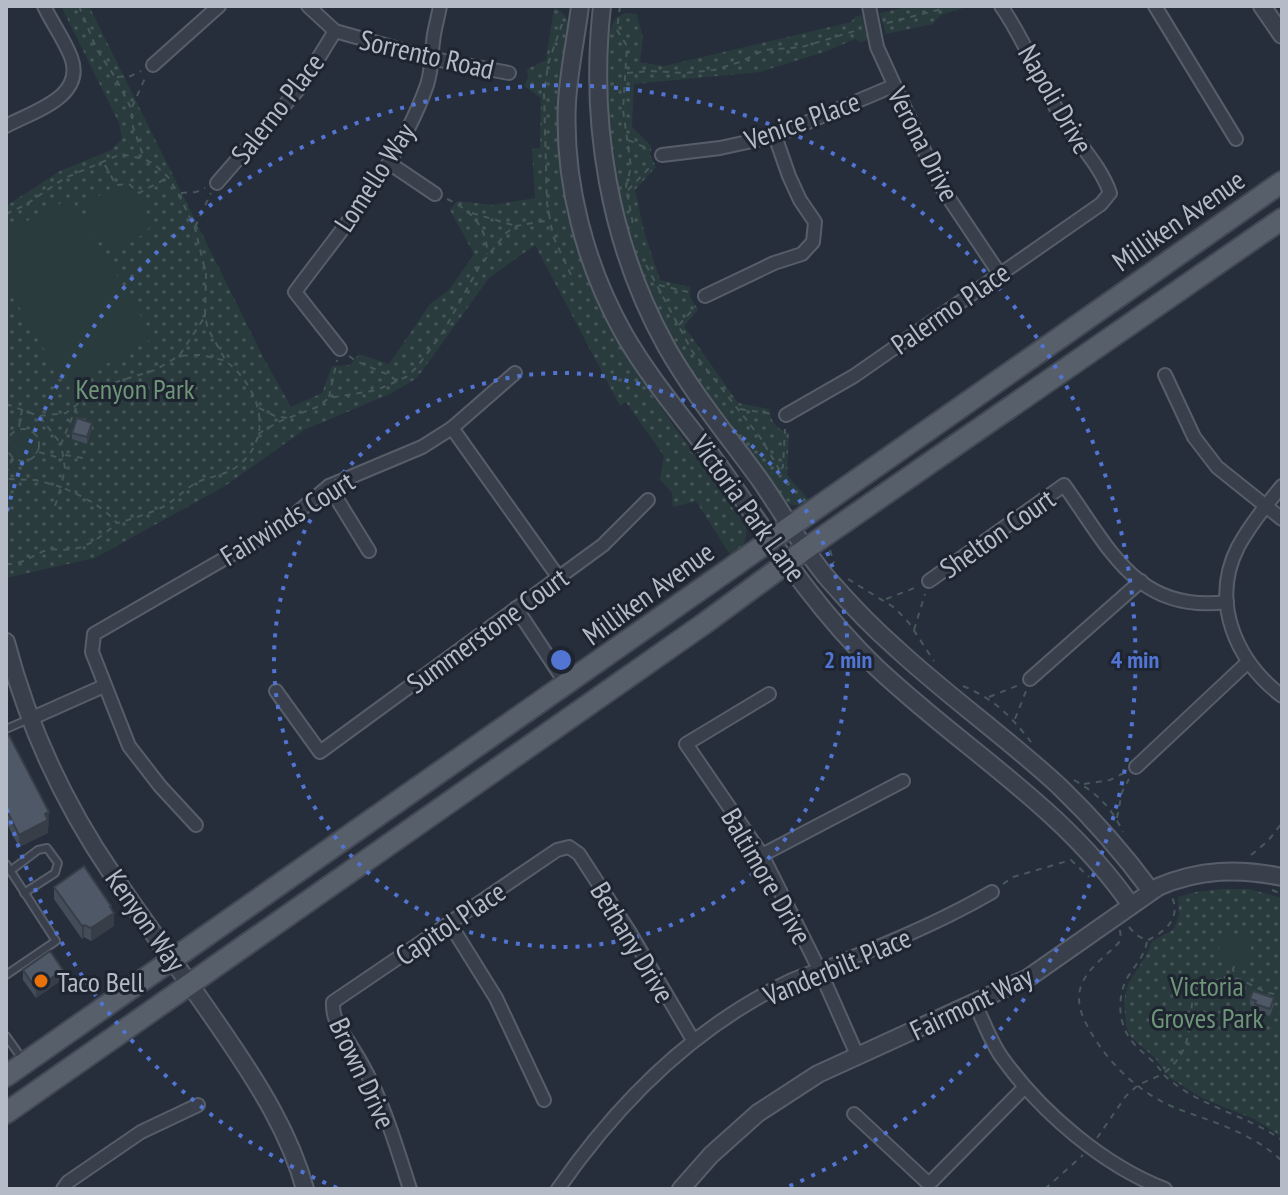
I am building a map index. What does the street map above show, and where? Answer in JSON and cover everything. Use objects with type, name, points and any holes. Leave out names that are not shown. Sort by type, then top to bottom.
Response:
[{"type":"main road","name":"Milliken Avenue","points":[[6,1076],[1282,182]]},
{"type":"main road","name":"Milliken Avenue","points":[[6,1113],[679,642],[814,543],[1282,219]]},
{"type":"street","points":[[6,126],[64,94],[73,84],[74,68],[70,54],[44,6]]},
{"type":"street","points":[[153,65],[219,6]]},
{"type":"street","name":"Sorrento Road","points":[[308,6],[335,31],[434,59],[509,73]]},
{"type":"street","name":"Lomello Way","points":[[340,349],[295,292],[389,163],[411,124],[428,84],[440,6]]},
{"type":"street","name":"Victoria Park Lane","points":[[580,6],[570,75],[567,128],[573,192],[603,292],[638,356],[816,601],[875,665],[940,723],[1020,787],[1078,842],[1130,904]]},
{"type":"street","name":"Victoria Park Lane","points":[[602,6],[598,81],[603,152],[611,200],[637,284],[684,376],[791,525],[814,543],[828,578],[895,647],[953,700],[1060,787],[1157,896]]},
{"type":"street","name":"Verona Drive","points":[[869,6],[877,47],[940,185],[999,273]]},
{"type":"street","name":"Napoli Drive","points":[[1001,6],[1016,28],[1060,115],[1088,157],[1104,174],[1110,193]]},
{"type":"street","points":[[1155,6],[1236,139]]},
{"type":"street","points":[[1262,6],[1282,35]]},
{"type":"street","name":"Salerno Place","points":[[217,183],[302,85],[335,31]]},
{"type":"street","name":"Venice Place","points":[[662,155],[720,148],[775,136],[893,86]]},
{"type":"street","points":[[705,296],[774,263],[802,254],[813,242],[815,222],[789,176],[775,136]]},
{"type":"street","points":[[389,163],[435,194]]},
{"type":"street","name":"Palermo Place","points":[[786,415],[854,376],[1101,204],[1110,193]]},
{"type":"street","name":"Fairwinds Court","points":[[104,686],[92,652],[94,634],[281,526],[329,486],[422,447],[452,428],[515,373]]},
{"type":"street","points":[[1165,375],[1194,437],[1217,467],[1282,519]]},
{"type":"street","points":[[452,428],[559,578]]},
{"type":"street","name":"Shelton Court","points":[[929,581],[1064,485],[1119,565],[1141,581]]},
{"type":"street","points":[[329,486],[369,551]]},
{"type":"street","points":[[1282,486],[1238,548],[1229,572],[1227,602],[1237,647],[1282,696]]},
{"type":"street","name":"Summerstone Court","points":[[276,691],[320,752],[603,545],[648,500]]},
{"type":"street","points":[[1030,679],[1141,581],[1153,591],[1203,605],[1227,602]]},
{"type":"street","points":[[516,608],[567,685]]},
{"type":"street","name":"Kenyon Way","points":[[6,642],[30,719],[51,770],[79,822],[274,1111],[305,1189]]},
{"type":"street","points":[[1136,767],[1248,662]]},
{"type":"street","points":[[30,719],[104,686],[129,746],[196,825]]},
{"type":"street","name":"Baltimore Drive","points":[[769,694],[686,744],[762,855],[820,971],[858,1057]]},
{"type":"street","points":[[762,855],[903,781]]},
{"type":"street","name":"Capitol Place","points":[[333,1002],[545,857],[569,847]]},
{"type":"street","name":"Bethany Drive","points":[[569,847],[579,854],[629,931],[693,1040]]},
{"type":"street","name":"Fairmont Way","points":[[681,1189],[711,1155],[758,1113],[818,1074],[1028,978],[1130,904],[1157,896],[1172,880],[1204,872],[1251,871],[1282,877]]},
{"type":"street","name":"Vanderbilt Place","points":[[558,1189],[623,1104],[650,1076],[693,1040],[749,1003],[794,979],[922,930],[992,892]]},
{"type":"street","points":[[450,924],[496,998],[544,1100]]},
{"type":"street","name":"Brown Drive","points":[[333,1002],[332,1017],[359,1058],[385,1110],[410,1189]]},
{"type":"street","points":[[975,1004],[1001,1057],[1025,1087],[1116,1166],[1165,1189]]},
{"type":"street","points":[[854,1114],[929,1184],[1025,1087]]},
{"type":"street","points":[[63,1189],[68,1182],[141,1132],[198,1105]]},
{"type":"lane","points":[[6,729],[30,719]]},
{"type":"lane","points":[[6,975],[56,941],[24,893],[8,867],[47,848],[58,863],[55,873],[24,893]]},
{"type":"lane","points":[[6,1036],[25,1063]]},
{"type":"path","points":[[79,6],[97,50],[131,108],[133,127],[144,159]]},
{"type":"path","points":[[620,6],[617,30],[627,46],[623,110],[631,167],[626,186],[633,231]]},
{"type":"path","points":[[626,73],[714,70],[764,50],[802,47],[938,10],[943,6]]},
{"type":"path","points":[[564,19],[548,64],[544,95],[550,220],[559,252],[571,275]]},
{"type":"path","points":[[115,77],[131,76],[153,65]]},
{"type":"path","points":[[131,108],[138,89],[153,65]]},
{"type":"path","points":[[626,139],[662,155],[627,191]]},
{"type":"path","points":[[6,214],[65,178],[121,154],[144,159],[168,177],[195,228],[206,274],[205,317],[214,342],[226,361],[247,382],[258,407],[258,434],[248,456],[238,466],[225,474],[194,484],[164,506],[117,523],[84,546],[70,550],[54,548],[31,560],[6,564]]},
{"type":"path","points":[[104,163],[116,185],[129,184],[139,193],[168,177]]},
{"type":"path","points":[[178,193],[196,192],[217,183]]},
{"type":"path","points":[[195,228],[217,183]]},
{"type":"path","points":[[435,194],[471,213],[516,226]]},
{"type":"path","points":[[471,213],[484,234],[487,256]]},
{"type":"path","points":[[258,434],[317,407],[329,398],[377,390],[396,382],[417,367],[443,332],[487,256],[506,233],[516,226],[550,220]]},
{"type":"path","points":[[643,259],[672,309],[678,326],[709,375],[760,437],[779,469]]},
{"type":"path","points":[[656,284],[705,296],[678,326]]},
{"type":"path","points":[[6,404],[39,416],[58,415],[77,407],[100,387],[155,370],[179,356],[205,317]]},
{"type":"path","points":[[329,398],[340,349],[356,361],[391,376],[396,382]]},
{"type":"path","points":[[179,356],[202,355],[226,361]]},
{"type":"path","points":[[61,444],[77,407]]},
{"type":"path","points":[[258,407],[288,419]]},
{"type":"path","points":[[19,428],[34,432],[39,441],[38,451],[26,461],[13,458],[7,450],[7,439],[19,428],[22,409]]},
{"type":"path","points":[[738,409],[786,415],[783,467],[769,474]]},
{"type":"path","points":[[39,416],[61,444],[64,457],[61,487],[55,506]]},
{"type":"path","points":[[38,451],[88,459]]},
{"type":"path","points":[[13,458],[7,479],[36,480],[61,487],[89,499],[106,510],[117,523]]},
{"type":"path","points":[[814,543],[834,555],[838,570]]},
{"type":"path","points":[[844,576],[884,600],[902,615],[941,669]]},
{"type":"path","points":[[884,600],[929,581]]},
{"type":"path","points":[[913,630],[929,581]]},
{"type":"path","points":[[989,697],[1030,679]]},
{"type":"path","points":[[1015,721],[1030,679]]},
{"type":"path","points":[[962,685],[989,697],[1015,721],[1036,748]]},
{"type":"path","points":[[1083,785],[1110,780],[1136,767]]},
{"type":"path","points":[[1117,820],[1122,792],[1136,767]]},
{"type":"path","points":[[1067,776],[1098,795],[1128,841]]},
{"type":"path","points":[[1251,855],[1268,841],[1282,823]]},
{"type":"path","points":[[992,892],[1013,877],[1071,860],[1096,883]]},
{"type":"path","points":[[1262,887],[1282,894]]},
{"type":"path","points":[[1157,896],[1172,896],[1176,910],[1168,928],[1147,941],[1141,959],[1123,986],[1120,1010],[1126,1034],[1163,1074],[1202,1101],[1282,1140]]},
{"type":"path","points":[[1147,941],[1135,934],[1126,923],[1120,929],[1121,940],[1093,966],[1080,988],[1079,1002],[1084,1020],[1097,1044],[1113,1065],[1138,1085],[1175,1107],[1242,1132],[1282,1161]]},
{"type":"path","points":[[1234,966],[1236,977]]},
{"type":"path","points":[[1138,1085],[1163,1074],[1184,1051],[1193,998],[1210,983],[1236,977],[1271,994],[1282,995]]},
{"type":"green space","name":"Kenyon Park","points":[[61,6],[89,6],[264,359],[291,407],[322,393],[332,366],[350,365],[359,354],[389,364],[430,304],[449,290],[474,254],[450,210],[457,201],[492,205],[535,198],[532,149],[540,148],[541,98],[524,86],[527,69],[546,60],[554,8],[562,13],[570,26],[564,73],[564,163],[570,206],[595,291],[637,374],[746,527],[745,541],[741,547],[731,556],[696,501],[673,507],[672,493],[660,479],[664,456],[626,402],[620,406],[535,245],[489,278],[417,378],[390,394],[304,430],[225,486],[95,558],[6,578],[6,206],[60,171],[111,150],[122,139],[119,123]]},
{"type":"green space","points":[[911,6],[970,6],[941,15],[933,24],[886,34],[880,13]]},
{"type":"green space","points":[[625,13],[637,14],[643,38],[640,62],[664,66],[851,22],[862,15],[868,40],[861,42],[855,39],[760,72],[634,84],[632,127],[651,146],[650,155],[656,167],[635,190],[660,280],[690,287],[690,297],[698,310],[684,326],[738,403],[769,409],[775,424],[789,433],[787,475],[809,500],[802,504],[793,505],[783,500],[699,382],[668,331],[637,259],[617,184],[608,106],[609,36],[614,22]]},
{"type":"green space","points":[[121,185],[133,190],[142,201],[150,227],[122,246],[108,244],[92,233],[154,338],[66,386],[6,285],[6,232],[71,198],[92,232],[88,209],[90,200]]},
{"type":"green space","points":[[23,429],[33,434],[38,444],[33,454],[23,459],[13,454],[8,444],[13,434]]},
{"type":"green space","name":"Victoria Groves Park","points":[[1222,889],[1249,889],[1282,898],[1282,1137],[1254,1119],[1202,1098],[1170,1078],[1155,1058],[1131,1037],[1126,1026],[1124,1000],[1128,984],[1152,941],[1173,930],[1179,916],[1178,897]]},
{"type":"green space","points":[[1235,934],[1246,939],[1251,950],[1246,961],[1235,966],[1224,961],[1219,950],[1224,939]]},
{"type":"building","points":[[77,418],[92,423],[87,437],[72,433]]},
{"type":"building","points":[[9,735],[49,812],[45,814],[48,820],[19,835],[6,809],[6,736]]},
{"type":"building","points":[[84,866],[114,913],[91,928],[82,926],[54,887]]},
{"type":"building","points":[[50,951],[63,970],[36,989],[23,970]]},
{"type":"building","points":[[1253,991],[1274,998],[1270,1009],[1250,999]]},
{"type":"place","name":"Taco Bell","points":[[41,981]]}]
